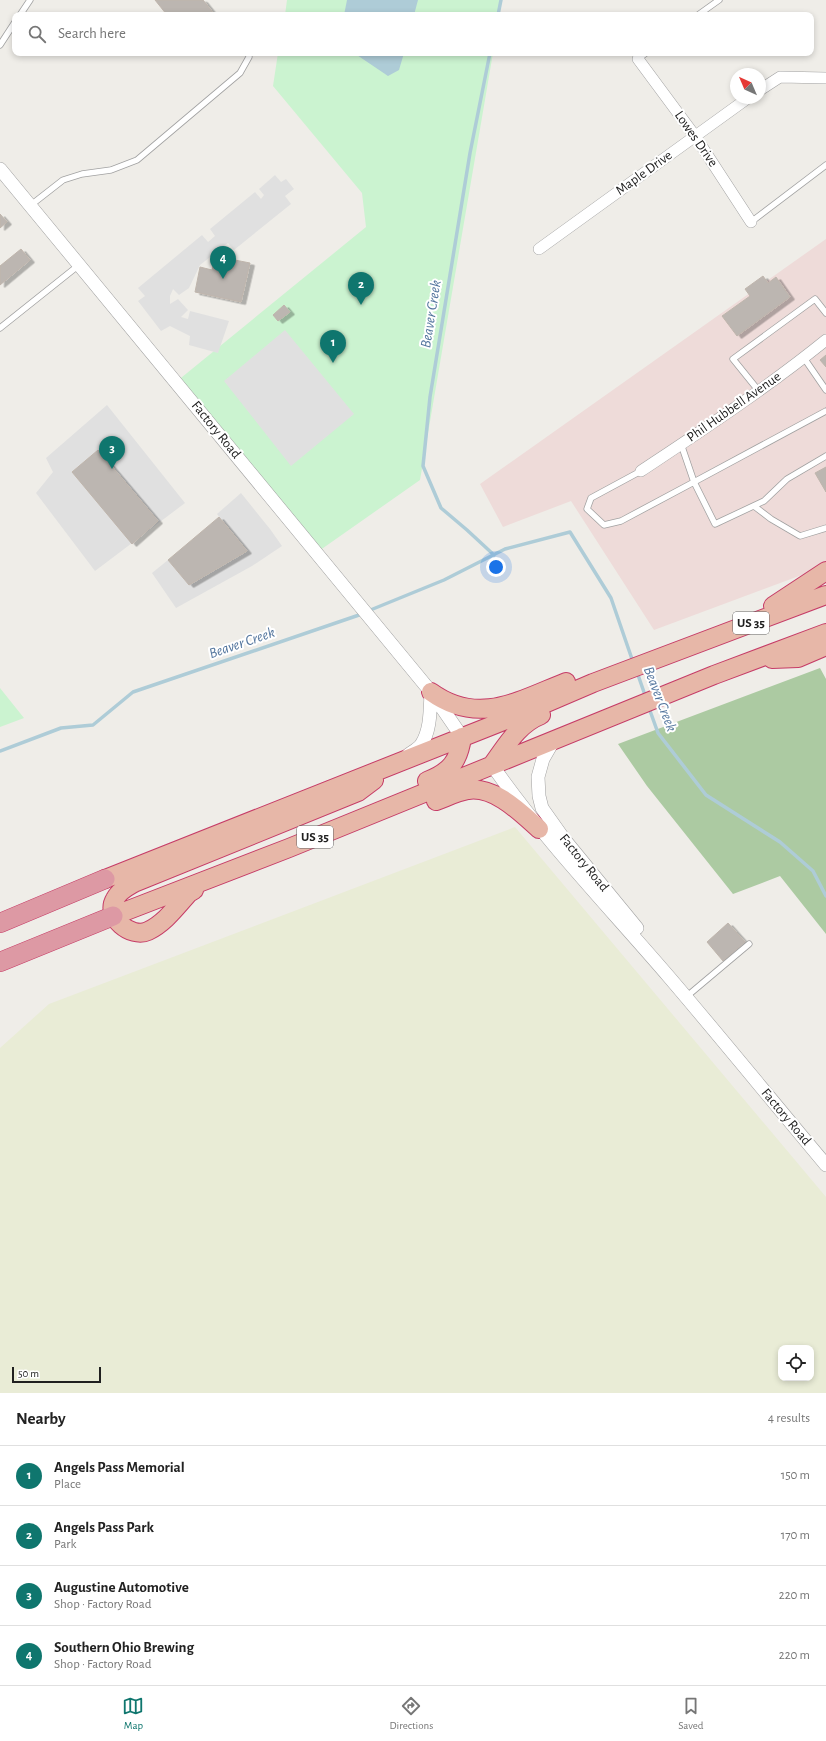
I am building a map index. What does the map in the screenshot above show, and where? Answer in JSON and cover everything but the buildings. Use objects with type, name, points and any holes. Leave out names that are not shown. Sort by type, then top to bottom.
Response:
[{"type":"highway","points":[[732,629],[790,596],[826,571]]},
{"type":"highway","name":"US 35","points":[[0,923],[105,879],[462,737],[673,651],[826,594]]},
{"type":"highway","points":[[687,681],[826,621]]},
{"type":"highway","name":"US 35","points":[[0,962],[113,916],[138,908],[289,848],[554,740],[606,714],[687,681],[753,660],[826,633]]},
{"type":"highway","points":[[753,660],[798,658],[826,646]]},
{"type":"highway","points":[[431,692],[443,701],[454,706],[469,710],[486,710],[593,683]]},
{"type":"highway","points":[[492,765],[516,732],[525,724],[593,683]]},
{"type":"highway","points":[[138,908],[171,885],[436,778],[446,772],[455,761],[460,751],[462,737]]},
{"type":"highway","points":[[213,878],[189,893],[161,923],[147,932],[134,932],[124,926],[113,916],[112,910],[114,899],[122,890],[134,883],[358,792],[399,762]]},
{"type":"highway","points":[[289,848],[314,850],[455,794],[469,790],[479,790],[502,798],[540,828]]},
{"type":"street","name":"Lowes Drive","points":[[642,56],[751,222]]},
{"type":"street","points":[[766,86],[780,77],[826,78]]},
{"type":"street","name":"Maple Drive","points":[[539,249],[740,104]]},
{"type":"street","name":"Factory Road","points":[[0,168],[431,692],[462,737]]},
{"type":"street","name":"Phil Hubbell Avenue","points":[[641,471],[804,358],[826,340]]},
{"type":"street","points":[[399,762],[420,746],[426,735],[429,722],[431,692]]},
{"type":"street","name":"Factory Road","points":[[554,740],[543,759],[538,778],[542,808],[564,839],[650,944],[668,976]]},
{"type":"street","name":"Factory Road","points":[[492,765],[518,802],[668,976],[826,1165]]},
{"type":"lane","points":[[22,12],[30,0]]},
{"type":"lane","points":[[702,12],[719,0]]},
{"type":"lane","points":[[0,45],[12,27]]},
{"type":"lane","points":[[31,205],[63,180],[82,174],[111,170],[137,160],[240,73],[249,56]]},
{"type":"lane","points":[[751,222],[826,165]]},
{"type":"lane","points":[[0,328],[80,265]]},
{"type":"lane","points":[[758,390],[733,359],[815,299],[826,313]]},
{"type":"lane","points":[[804,358],[826,390]]},
{"type":"lane","points":[[641,471],[591,498],[587,509],[604,525],[621,521],[826,411]]},
{"type":"lane","points":[[681,444],[694,482],[715,524],[764,502],[787,479],[826,456]]},
{"type":"lane","points":[[754,506],[771,519],[800,536],[826,528]]},
{"type":"lane","points":[[686,998],[749,944]]},
{"type":"shaded area","points":[[275,175],[281,182],[286,179],[294,189],[285,196],[291,204],[234,250],[228,243],[200,265],[189,288],[179,295],[173,289],[170,296],[170,304],[178,299],[188,310],[181,317],[188,319],[190,311],[229,321],[218,353],[189,345],[190,336],[170,326],[161,331],[138,301],[145,296],[138,288],[202,235],[208,242],[215,236],[210,229],[255,192],[261,199],[264,195],[259,189]]},
{"type":"shaded area","points":[[826,239],[826,566],[654,630],[571,501],[503,527],[480,484]]},
{"type":"shaded area","points":[[285,330],[354,414],[291,466],[224,381]]},
{"type":"shaded area","points":[[107,405],[185,503],[95,571],[36,493],[53,472],[46,458]]},
{"type":"shaded area","points":[[241,493],[282,546],[252,566],[176,608],[152,573],[168,560],[189,585],[247,551],[217,514]]},
{"type":"green space","points":[[287,0],[502,0],[500,12],[285,12]]},
{"type":"green space","points":[[278,56],[492,56],[420,480],[316,553],[176,382],[366,227],[362,193],[273,86]]},
{"type":"green space","points":[[820,668],[826,679],[826,934],[780,876],[733,894],[647,786],[618,744]]},
{"type":"green space","points":[[0,688],[24,718],[0,727]]},
{"type":"green space","points":[[515,827],[826,1197],[826,1393],[0,1393],[0,1048],[49,1004]]},
{"type":"water","points":[[347,0],[418,0],[415,12],[345,12]]},
{"type":"water","points":[[358,56],[403,56],[399,70],[388,76]]},
{"type":"waterway","name":"Beaver Creek","points":[[499,12],[501,0]]},
{"type":"waterway","name":"Beaver Creek","points":[[489,56],[470,153],[430,397],[423,466],[441,508],[494,555]]},
{"type":"waterway","name":"Beaver Creek","points":[[368,611],[444,580],[505,549],[570,532],[611,598],[633,662]]},
{"type":"waterway","name":"Beaver Creek","points":[[0,751],[61,728],[93,725],[133,692],[362,614]]},
{"type":"waterway","name":"Beaver Creek","points":[[637,672],[646,698]]},
{"type":"waterway","name":"Beaver Creek","points":[[649,708],[658,733],[706,795],[780,842],[813,871],[826,896]]},
{"type":"place","name":"Southern Ohio Brewing","points":[[223,279]]},
{"type":"place","name":"Angels Pass Park","points":[[361,305]]},
{"type":"place","name":"Angels Pass Memorial","points":[[333,363]]},
{"type":"place","name":"Augustine Automotive","points":[[112,469]]}]
